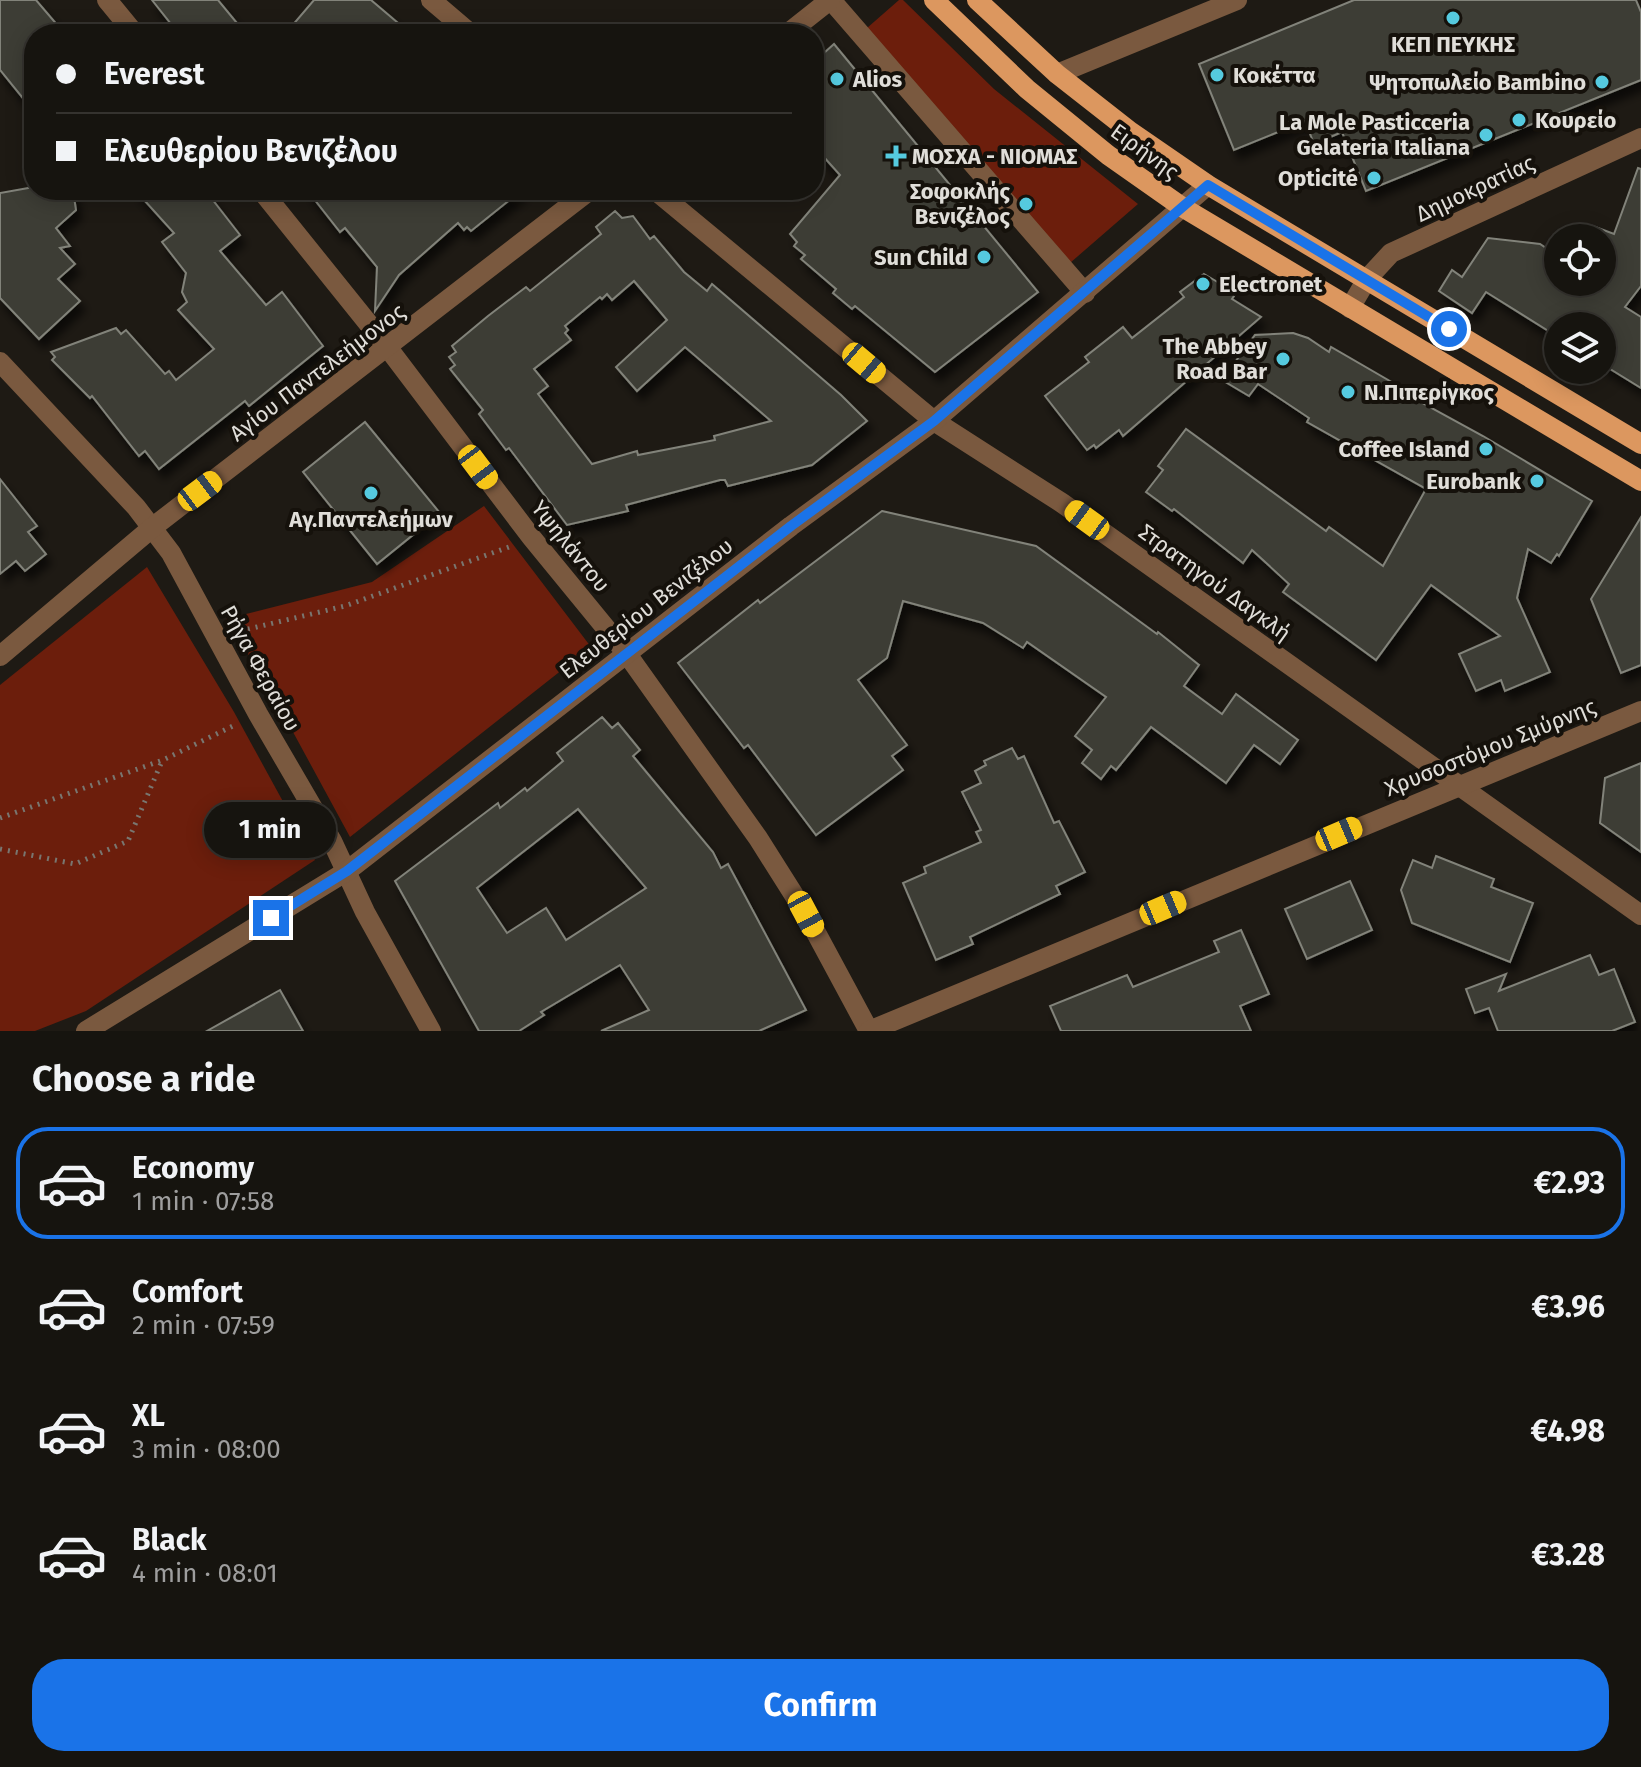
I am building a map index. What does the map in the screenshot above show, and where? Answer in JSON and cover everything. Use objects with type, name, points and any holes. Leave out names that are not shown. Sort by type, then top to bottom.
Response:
[{"type":"main road","name":"Ειρήνης","points":[[934,0],[1027,89],[1108,155],[1182,207],[1641,481]]},
{"type":"main road","name":"Ειρήνης","points":[[977,0],[1057,74],[1131,132],[1208,185],[1641,444]]},
{"type":"street","points":[[107,0],[127,24]]},
{"type":"street","points":[[431,0],[459,24]]},
{"type":"street","points":[[800,24],[831,0],[1085,293]]},
{"type":"street","points":[[1057,74],[1237,0]]},
{"type":"street","name":"Δημοκρατίας","points":[[1350,308],[1367,279],[1391,253],[1641,138]]},
{"type":"street","name":"Ελευθερίου Βενιζέλου","points":[[86,1031],[347,871],[791,526],[934,421],[1208,185]]},
{"type":"street","name":"Υψηλάντου","points":[[269,200],[388,348],[532,538],[627,654],[758,838],[806,914],[869,1031]]},
{"type":"street","name":"Αγίου Παντελεήμονος","points":[[0,656],[153,527],[577,200]]},
{"type":"street","name":"Στρατηγού Δαγκλή","points":[[667,200],[934,421],[1062,503],[1641,915]]},
{"type":"street","name":"Ρήγα Φεραίου","points":[[0,362],[153,527],[171,553],[347,871],[365,912],[431,1031]]},
{"type":"street","name":"Χρυσοστόμου Σμύρνης","points":[[869,1031],[1641,711]]},
{"type":"path","points":[[217,636],[345,606],[532,538]]},
{"type":"path","points":[[0,818],[163,760],[258,714]]},
{"type":"path","points":[[0,849],[75,864],[128,841],[163,760]]},
{"type":"shaded area","points":[[899,0],[903,0],[994,89],[1138,204],[1070,263],[867,28]]},
{"type":"shaded area","points":[[484,506],[591,647],[350,837],[274,697],[226,619],[372,582]]},
{"type":"shaded area","points":[[147,567],[234,712],[315,860],[86,1011],[35,1031],[0,1031],[0,685]]},
{"type":"building","points":[[0,0],[36,0],[56,24],[24,24],[24,100],[0,70]]},
{"type":"building","points":[[152,0],[218,0],[238,24],[171,24]]},
{"type":"building","points":[[314,0],[371,0],[399,24],[294,24]]},
{"type":"building","points":[[1354,0],[1636,0],[1641,12],[1641,80],[1366,191],[1342,132],[1314,144],[1305,121],[1234,150],[1199,64]]},
{"type":"building","points":[[834,44],[1038,292],[935,372],[855,306],[852,309],[833,293],[836,289],[801,259],[805,255],[794,246],[797,242],[790,234],[819,200],[824,200],[824,194],[840,175],[824,157],[824,53]]},
{"type":"building","points":[[1638,168],[1641,169],[1641,286],[1625,307],[1641,317],[1641,388],[1616,373],[1616,312],[1544,312],[1544,328],[1486,292],[1472,313],[1439,291],[1452,270],[1462,277],[1488,238],[1544,247],[1544,296],[1616,296],[1616,228]]},
{"type":"building","points":[[24,189],[24,200],[74,200],[76,210],[56,228],[70,246],[60,248],[75,264],[58,279],[80,301],[39,339],[0,298],[0,193]]},
{"type":"building","points":[[144,200],[213,200],[240,235],[220,251],[266,305],[282,292],[323,346],[249,406],[245,401],[159,469],[145,451],[139,456],[92,396],[90,398],[52,360],[55,357],[51,352],[116,328],[121,334],[126,330],[165,374],[169,371],[176,380],[214,349],[178,310],[187,302],[182,292],[186,273],[162,242],[174,233]]},
{"type":"building","points":[[315,200],[510,200],[471,231],[467,227],[464,230],[458,223],[399,275],[375,311],[377,267],[345,228],[340,232]]},
{"type":"building","points":[[615,211],[622,218],[633,216],[650,239],[654,236],[684,272],[707,291],[712,284],[867,421],[812,465],[728,486],[725,480],[720,480],[626,505],[628,511],[567,525],[479,414],[483,410],[450,369],[455,365],[449,357],[456,352],[452,346],[488,316],[526,287],[530,291],[601,234],[596,227]],"holes":[[[634,281],[667,320],[616,367],[637,391],[685,347],[771,421],[714,436],[715,440],[638,455],[637,451],[592,464],[538,394],[548,386],[534,369],[571,340],[565,333],[568,330],[565,326],[600,297],[602,299],[607,294],[612,300]]]},
{"type":"building","points":[[1204,274],[1236,293],[1232,299],[1261,317],[1123,436],[1119,430],[1096,448],[1094,445],[1087,450],[1045,396],[1089,362],[1085,357],[1123,327],[1132,338],[1184,297],[1180,292]]},
{"type":"building","points":[[1293,333],[1308,338],[1329,352],[1331,347],[1395,384],[1393,387],[1592,501],[1559,556],[1557,554],[1551,563],[1528,549],[1517,598],[1550,672],[1505,691],[1501,680],[1476,691],[1459,654],[1500,636],[1431,585],[1376,660],[1283,592],[1289,584],[1252,550],[1243,563],[1174,509],[1172,511],[1146,492],[1163,470],[1158,466],[1186,429],[1326,531],[1329,527],[1383,566],[1426,489],[1307,422],[1309,418],[1258,384],[1249,396],[1222,380],[1255,335]]},
{"type":"building","name":"Αγ.Παντελεήμων","points":[[365,422],[440,513],[377,564],[303,472]]},
{"type":"building","points":[[0,479],[37,526],[28,532],[46,554],[25,571],[16,561],[0,574]]},
{"type":"building","points":[[882,511],[1036,546],[1158,632],[1199,665],[1184,686],[1222,714],[1236,694],[1298,740],[1280,764],[1254,745],[1226,783],[1151,727],[1116,770],[1111,766],[1101,779],[1082,763],[1092,750],[1075,736],[1106,697],[1027,642],[1023,648],[983,623],[903,601],[887,658],[858,680],[907,745],[892,756],[903,770],[816,835],[748,745],[744,748],[678,663],[758,600],[760,603]]},
{"type":"building","points":[[1641,517],[1641,665],[1621,673],[1591,599]]},
{"type":"building","points":[[602,717],[612,728],[618,723],[640,750],[633,756],[713,852],[721,868],[728,864],[806,1010],[759,1031],[601,1031],[649,1010],[620,965],[541,1012],[544,1015],[519,1031],[479,1031],[395,881],[498,803],[500,808],[525,788],[527,791],[563,761],[557,753]],"holes":[[[578,809],[646,888],[566,940],[546,908],[507,933],[477,888]]]},
{"type":"building","points":[[1012,748],[1018,759],[1024,756],[1054,823],[1059,821],[1085,872],[1056,886],[1060,894],[970,937],[973,944],[936,960],[903,883],[926,873],[924,867],[981,842],[976,832],[981,830],[962,792],[981,783],[975,771],[986,765],[984,761]]},
{"type":"building","points":[[1641,763],[1641,852],[1600,823],[1605,778]]},
{"type":"building","points":[[1436,856],[1494,879],[1491,887],[1533,903],[1510,962],[1412,923],[1401,890],[1413,860],[1432,868]]},
{"type":"building","points":[[1350,881],[1372,930],[1307,959],[1285,909]]},
{"type":"building","points":[[1241,930],[1269,994],[1240,1006],[1251,1031],[1061,1031],[1050,1006],[1127,975],[1133,987],[1219,952],[1214,941]]},
{"type":"building","points":[[1590,955],[1599,975],[1614,969],[1635,1022],[1612,1031],[1498,1031],[1489,1008],[1475,1013],[1466,989],[1506,974],[1499,991]]},
{"type":"building","points":[[280,990],[303,1031],[207,1031]]},
{"type":"place","name":"ΚΕΠ ΠΕΥΚΗΣ","points":[[1453,18]]},
{"type":"place","name":"Κοκέττα","points":[[1217,75]]},
{"type":"place","name":"Alios","points":[[837,79]]},
{"type":"place","name":"Ψητοπωλείο Bambino","points":[[1602,82]]},
{"type":"place","name":"Κουρείο","points":[[1519,120]]},
{"type":"place","name":"La Mole Pasticceria Gelateria Italiana","points":[[1486,135]]},
{"type":"place","name":"ΜΟΣΧΑ - ΝΙΟΜΑΣ","points":[[896,156]]},
{"type":"place","name":"Opticité","points":[[1374,178]]},
{"type":"place","name":"Σοφοκλής Βενιζέλος","points":[[1026,204]]},
{"type":"place","name":"Sun Child","points":[[984,257]]},
{"type":"place","name":"Electronet","points":[[1203,284]]},
{"type":"place","name":"The Abbey Road Bar","points":[[1283,359]]},
{"type":"place","name":"Ν.Πιπερίγκος","points":[[1348,392]]},
{"type":"place","name":"Coffee Island","points":[[1486,449]]},
{"type":"place","name":"Eurobank","points":[[1537,481]]},
{"type":"place","name":"Αγ.Παντελεήμων","points":[[371,493]]},
{"type":"route","points":[[271,918],[347,871],[791,526],[934,421],[1208,185],[1449,329]]}]
